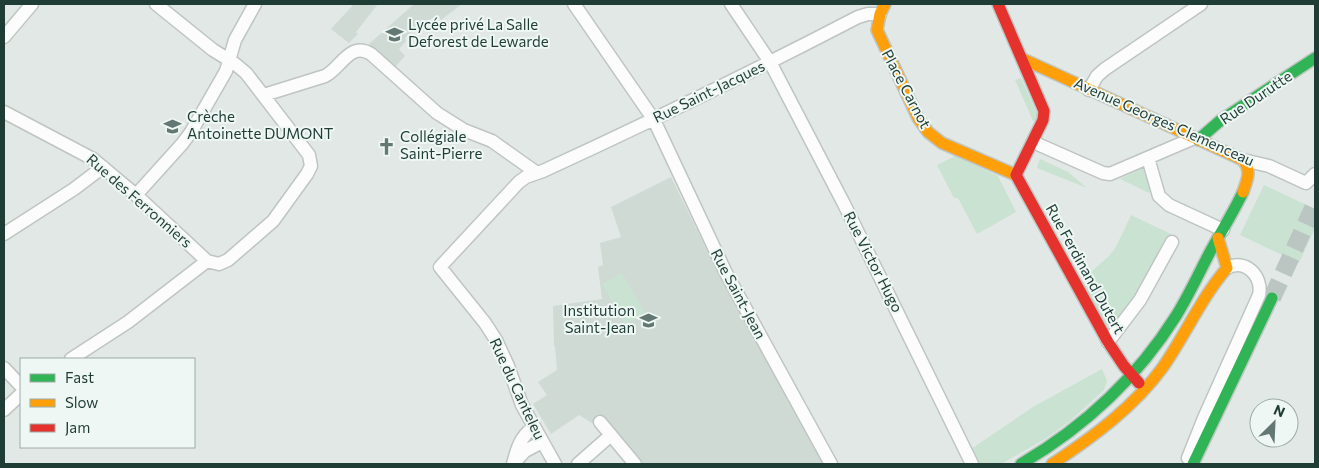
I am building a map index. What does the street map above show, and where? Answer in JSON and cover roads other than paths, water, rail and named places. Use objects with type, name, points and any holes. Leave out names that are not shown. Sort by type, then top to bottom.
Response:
[{"type":"street","points":[[4,37],[32,4]]},
{"type":"street","points":[[73,358],[128,322],[213,262],[234,256],[273,221],[311,166],[307,150],[246,73],[230,60],[213,50],[156,4]]},
{"type":"street","points":[[136,195],[187,138],[226,71],[235,40],[255,4]]},
{"type":"street","name":"Rue Saint-Jean","points":[[574,4],[654,120],[722,265],[831,464]]},
{"type":"street","name":"Rue Victor Hugo","points":[[731,4],[770,62],[848,212],[972,464]]},
{"type":"street","points":[[998,4],[1044,111],[1043,120],[1016,175]]},
{"type":"street","points":[[1089,90],[1097,76],[1105,69],[1201,4]]},
{"type":"street","name":"Rue Saint-Jacques","points":[[440,268],[519,182],[526,177],[654,120],[749,74],[864,14],[882,9]]},
{"type":"street","name":"Place Carnot","points":[[882,9],[877,30],[918,118],[928,133],[942,143],[1016,175]]},
{"type":"street","points":[[264,95],[325,76],[332,72],[350,53],[362,50],[371,54],[437,113],[464,130],[492,141],[538,173]]},
{"type":"street","name":"Rue Durutte","points":[[1033,142],[1106,174],[1110,174],[1196,139],[1221,120],[1315,58]]},
{"type":"street","name":"Avenue Georges Clemenceau","points":[[1023,59],[1243,160],[1310,178]]},
{"type":"street","name":"Rue des Ferronniers","points":[[4,112],[74,148],[103,167],[213,262]]},
{"type":"street","points":[[1148,158],[1162,200],[1221,234]]},
{"type":"street","points":[[1021,464],[1077,427],[1103,405],[1151,353],[1176,317],[1221,234],[1248,177],[1248,167],[1243,160]]},
{"type":"street","points":[[4,234],[74,189],[103,167]]},
{"type":"street","name":"Rue Ferdinand Dutert","points":[[1016,175],[1108,342],[1131,376],[1145,389]]},
{"type":"street","points":[[1221,234],[1227,268]]},
{"type":"street","points":[[1108,342],[1140,300],[1172,242]]},
{"type":"street","points":[[1052,464],[1123,411],[1145,389],[1166,363],[1209,291],[1227,268],[1241,265],[1251,270],[1259,282],[1259,295],[1204,418],[1186,464]]},
{"type":"street","name":"Rue du Canteleu","points":[[440,268],[485,323],[496,340],[508,366],[518,397],[533,428],[555,464]]},
{"type":"street","points":[[1193,464],[1272,298]]},
{"type":"street","points":[[4,368],[20,385]]},
{"type":"street","points":[[4,410],[20,395]]},
{"type":"street","points":[[600,422],[635,464]]},
{"type":"street","points":[[513,464],[520,441],[533,428]]},
{"type":"street","points":[[1200,464],[1209,433]]},
{"type":"street","points":[[578,464],[611,435]]},
{"type":"street","points":[[513,464],[525,451],[542,442]]},
{"type":"tunnel","points":[[1272,298],[1315,204]]},
{"type":"place","name":"Lycée privé La Salle Deforest de Lewarde","points":[[394,34]]},
{"type":"place","name":"Crèche Antoinette DUMONT","points":[[173,126]]},
{"type":"place","name":"Collégiale Saint-Pierre","points":[[386,146]]},
{"type":"place","name":"Institution Saint-Jean","points":[[649,320]]}]
